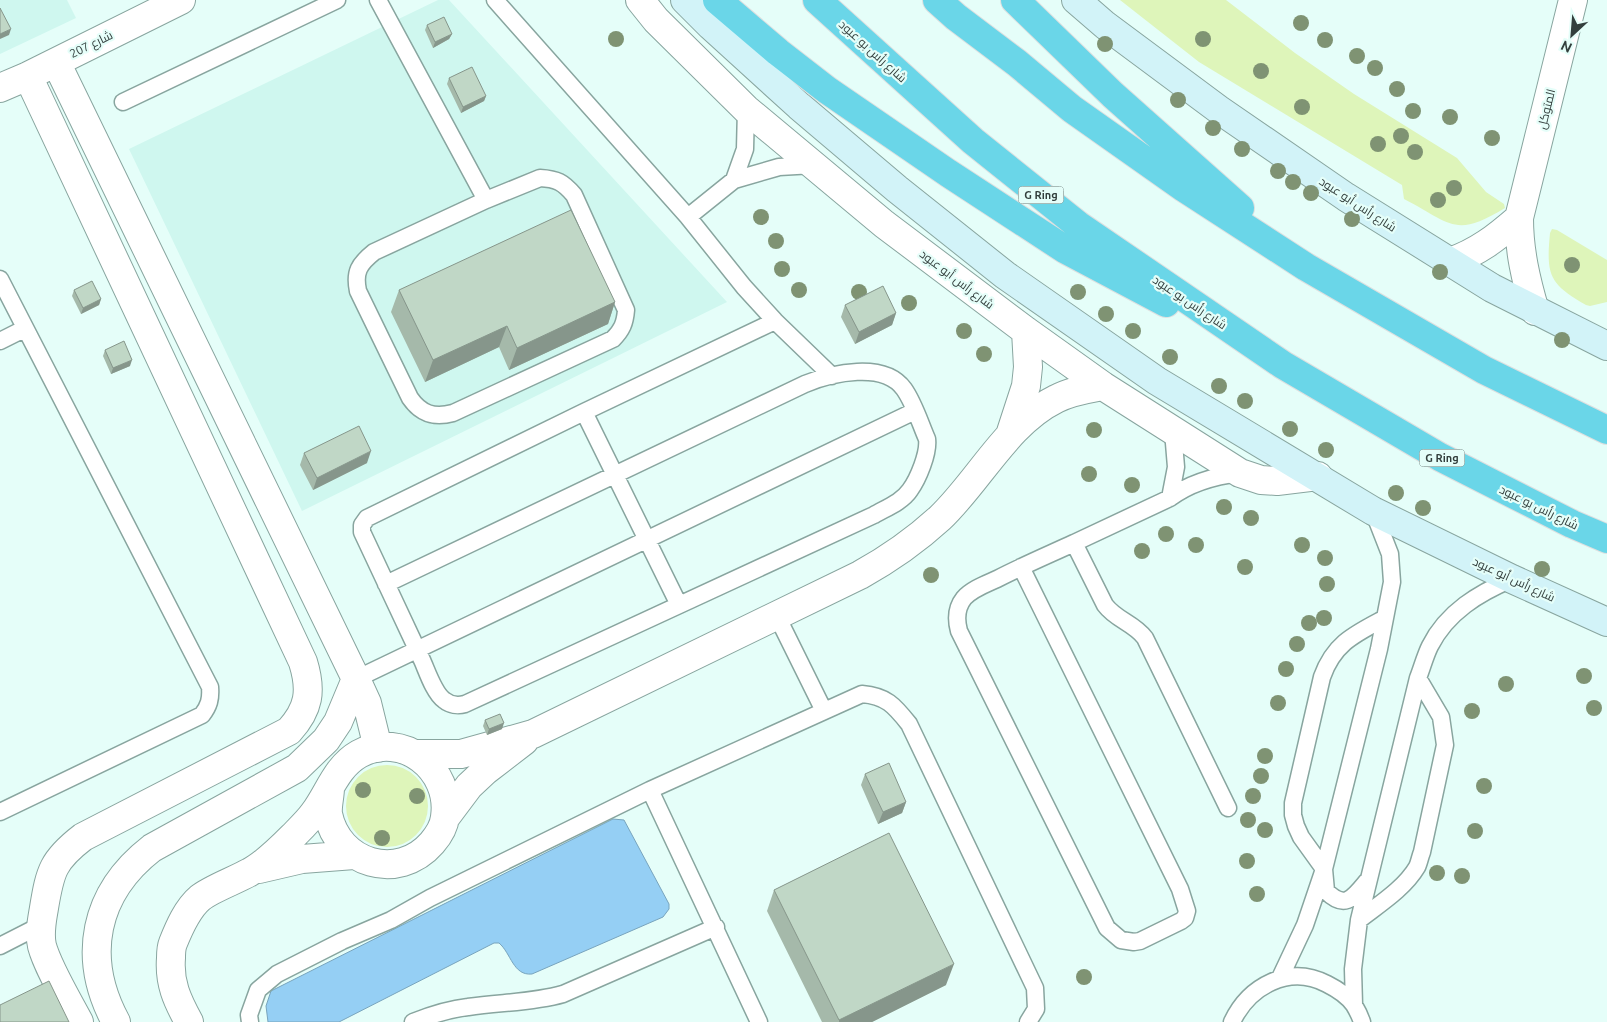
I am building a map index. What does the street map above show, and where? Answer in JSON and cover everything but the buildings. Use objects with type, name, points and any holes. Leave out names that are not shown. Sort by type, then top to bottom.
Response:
[{"type":"highway","points":[[717,0],[778,52],[827,90],[948,173],[1066,250],[1284,365]]},
{"type":"highway","name":"شارع رأس بو عبود","points":[[818,0],[972,141],[1078,225],[1284,365],[1440,457],[1572,524],[1607,539]]},
{"type":"highway","points":[[938,0],[1072,109],[1184,188],[1306,267],[1484,370],[1607,430]]},
{"type":"highway","points":[[1015,0],[1112,95],[1306,267]]},
{"type":"street","name":"شارع 207","points":[[0,88],[181,0]]},
{"type":"street","name":"شارع رأس أبو عبود","points":[[640,0],[656,20],[746,108],[884,224],[1026,331],[1103,386],[1240,473],[1261,480],[1278,481],[1318,476]]},
{"type":"street","name":"شارع رأس أبو عبود","points":[[685,0],[799,106],[897,189],[1005,275],[1157,381],[1373,510],[1512,579],[1607,622]]},
{"type":"street","name":"شارع رأس أبو عبود","points":[[1076,0],[1218,109],[1346,197],[1450,262],[1535,311],[1607,346]]},
{"type":"street","name":"المتوكل","points":[[1535,311],[1522,264],[1519,218],[1573,0]]},
{"type":"street","points":[[56,62],[367,703],[369,750]]},
{"type":"street","points":[[28,76],[287,626],[308,677],[308,692],[305,706],[298,720],[288,731],[83,837],[58,860],[48,882],[40,936],[45,954],[79,1022]]},
{"type":"street","points":[[1450,262],[1469,255],[1487,245],[1519,218]]},
{"type":"street","points":[[1011,432],[1026,386],[1028,367],[1026,331]]},
{"type":"street","points":[[414,754],[461,754],[533,734],[860,575],[890,558],[941,518],[987,465],[1011,432],[1055,399],[1077,390],[1103,386]]},
{"type":"street","points":[[116,1022],[107,1006],[101,987],[97,968],[96,948],[104,909],[112,891],[137,860],[152,848],[297,768],[326,740],[338,722],[356,679]]},
{"type":"street","points":[[338,722],[369,750]]},
{"type":"street","points":[[330,788],[328,813],[336,837],[354,855],[371,863],[390,865],[409,861],[426,851],[438,836],[445,818],[469,786],[485,771],[533,734]]},
{"type":"street","points":[[189,1022],[178,1002],[170,973],[172,945],[185,916],[200,898],[253,870],[295,835],[313,814],[337,774],[347,762],[369,750],[397,748],[414,754],[429,765],[440,780],[446,799],[445,818]]},
{"type":"street","points":[[253,870],[302,859],[354,855]]},
{"type":"lane","points":[[123,102],[337,0]]},
{"type":"lane","points":[[378,0],[486,200]]},
{"type":"lane","points":[[495,0],[688,217],[744,287],[775,321],[832,376]]},
{"type":"lane","points":[[734,180],[745,149],[746,108]]},
{"type":"lane","points":[[688,217],[734,180],[779,167],[814,165]]},
{"type":"lane","points":[[540,178],[553,179],[565,185],[574,195],[626,310],[625,321],[613,339],[452,413],[433,416],[424,413],[416,407],[410,398],[358,291],[356,280],[358,269],[374,252],[486,200],[540,178]]},
{"type":"lane","points":[[0,279],[24,329],[210,687],[208,707],[202,715],[0,812]]},
{"type":"lane","points":[[386,584],[805,384],[832,376],[868,372],[882,374],[893,378],[904,389],[927,439],[927,453],[910,491],[900,500],[874,515],[458,706],[444,700],[438,694],[386,584],[362,532],[362,525],[367,518],[775,321]]},
{"type":"lane","points":[[0,341],[24,329]]},
{"type":"lane","points":[[356,679],[915,410]]},
{"type":"lane","points":[[584,412],[679,605]]},
{"type":"lane","points":[[1170,498],[1176,467],[1173,431]]},
{"type":"lane","points":[[1021,567],[1187,908],[1187,914],[1181,921],[1140,941],[1121,940],[1106,928],[959,631],[956,621],[958,610],[963,599],[974,590],[1021,567],[1170,498],[1194,484],[1217,476],[1240,473]]},
{"type":"lane","points":[[1280,978],[1305,925],[1324,869],[1379,649],[1392,582],[1390,554],[1373,510]]},
{"type":"lane","points":[[1074,543],[1110,612],[1140,631],[1145,638],[1228,808]]},
{"type":"lane","points":[[1354,1005],[1353,969],[1359,920],[1418,678],[1430,645],[1445,623],[1464,604],[1487,590],[1512,579]]},
{"type":"lane","points":[[778,616],[824,712]]},
{"type":"lane","points":[[1370,878],[1349,900],[1340,901],[1332,897],[1326,891],[1324,869],[1301,837],[1296,826],[1293,815],[1293,802],[1322,677],[1327,663],[1345,640],[1385,618]]},
{"type":"lane","points":[[1359,920],[1399,888],[1417,867],[1422,852],[1445,745],[1441,717],[1418,678]]},
{"type":"lane","points":[[250,1022],[249,1015],[258,990],[277,974],[342,941],[391,920],[430,898],[650,790],[862,694],[875,695],[887,700],[909,724],[1034,988],[1036,1009],[1028,1022]]},
{"type":"lane","points":[[650,790],[759,1022]]},
{"type":"lane","points":[[0,946],[41,925]]},
{"type":"lane","points":[[413,1022],[449,1010],[470,1006],[542,1000],[564,994],[716,927]]},
{"type":"lane","points":[[1232,1022],[1248,997],[1263,986],[1280,978],[1300,976],[1321,980],[1339,990],[1354,1005],[1362,1022]]},
{"type":"shaded area","points":[[0,0],[67,0],[76,18],[0,54]]},
{"type":"shaded area","points":[[438,0],[449,0],[727,302],[302,511],[129,149]]},
{"type":"green space","points":[[1120,0],[1226,0],[1295,53],[1354,94],[1457,158],[1486,192],[1504,204],[1505,208],[1474,223],[1463,225],[1443,221],[1404,199],[1402,185],[1199,62]]},
{"type":"green space","points":[[1552,229],[1557,230],[1607,260],[1607,302],[1590,306],[1586,305],[1564,291],[1557,284],[1550,269],[1549,259],[1550,233]]},
{"type":"green space","points":[[387,765],[403,768],[416,777],[425,790],[428,806],[425,822],[416,835],[403,844],[387,847],[371,844],[358,835],[349,822],[346,806],[349,790],[358,777],[371,768]]},
{"type":"water","points":[[613,819],[624,820],[669,904],[669,909],[663,917],[532,974],[526,974],[516,968],[503,947],[499,943],[494,943],[339,1022],[268,1022],[266,1006],[271,991]]}]
